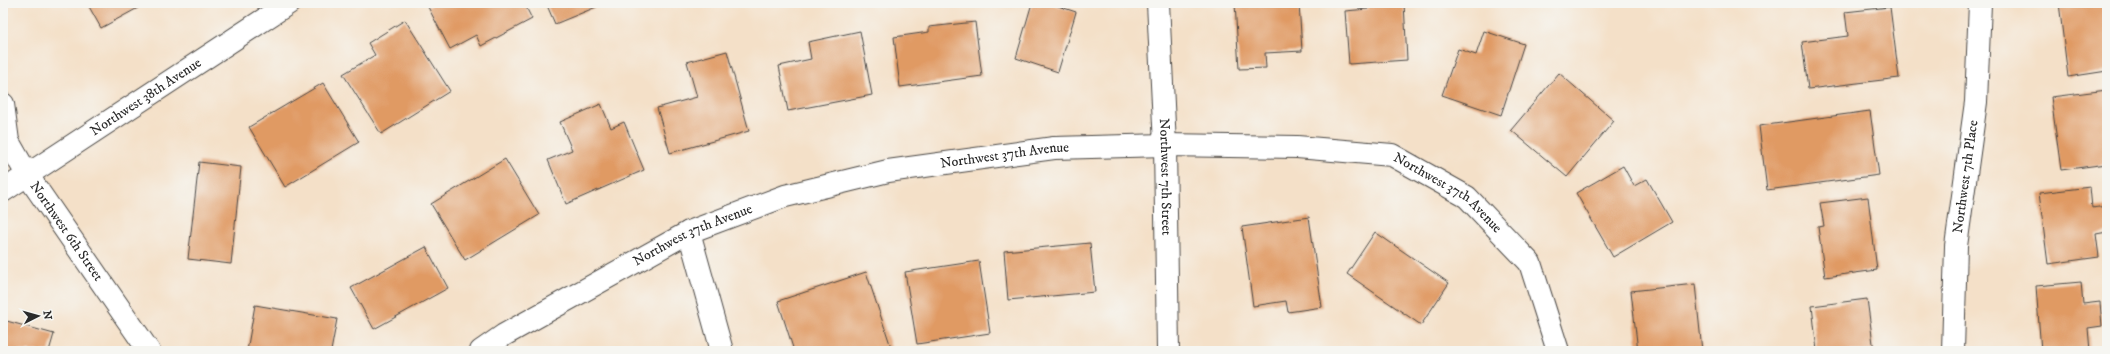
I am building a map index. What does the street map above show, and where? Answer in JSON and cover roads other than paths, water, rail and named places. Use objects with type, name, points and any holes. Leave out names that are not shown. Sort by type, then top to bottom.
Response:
[{"type":"street","name":"Northwest 38th Avenue","points":[[3,191],[289,3]]},
{"type":"street","name":"Northwest 7th Street","points":[[1158,3],[1165,144],[1168,351]]},
{"type":"street","name":"Northwest 7th Place","points":[[1953,351],[1956,246],[1976,102],[1980,3]]},
{"type":"street","name":"Northwest 6th Street","points":[[3,104],[8,141],[28,176],[149,351]]},
{"type":"street","name":"Northwest 37th Avenue","points":[[481,351],[504,335],[689,232],[785,196],[888,171],[1054,148],[1165,144],[1296,147],[1392,155],[1467,197],[1530,263],[1558,351]]},
{"type":"street","points":[[689,232],[722,351]]}]
